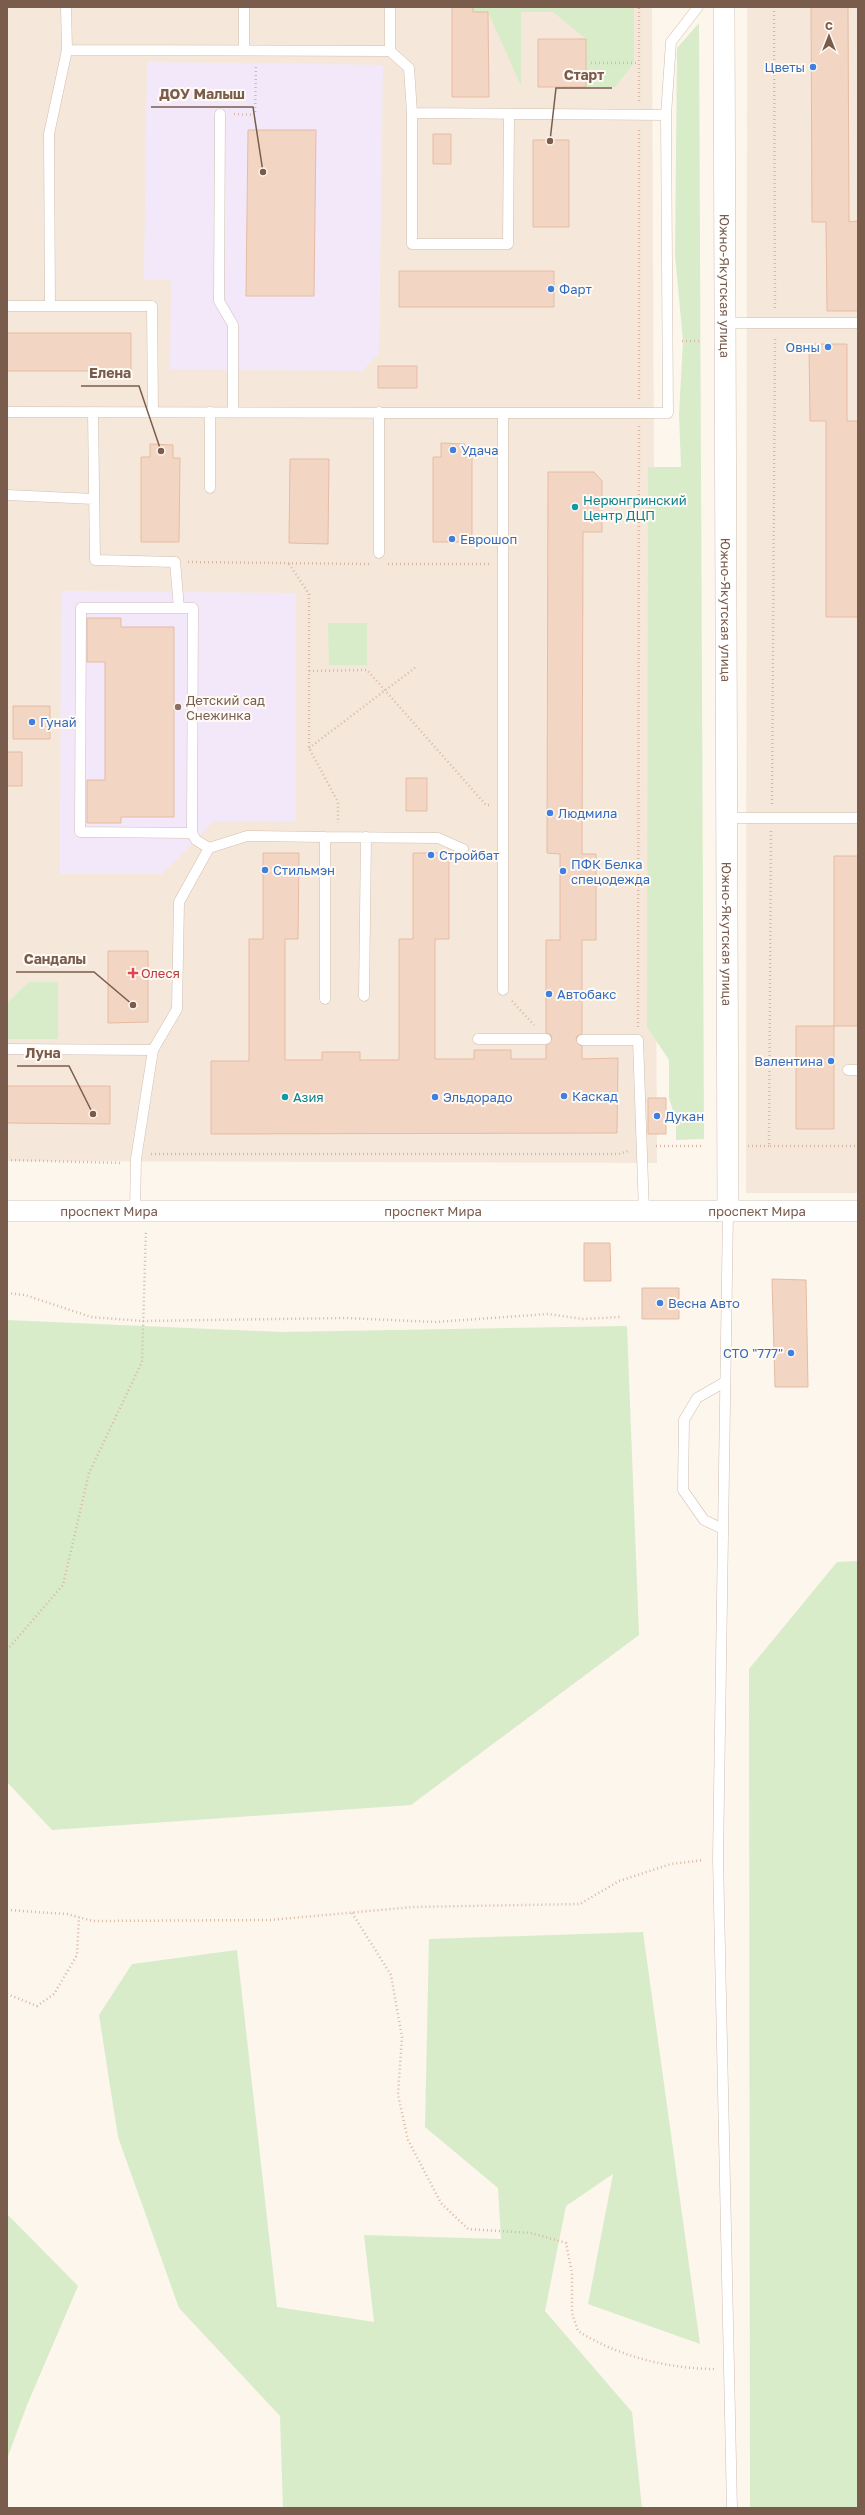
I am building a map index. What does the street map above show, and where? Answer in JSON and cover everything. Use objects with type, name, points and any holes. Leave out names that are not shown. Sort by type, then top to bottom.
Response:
[{"type":"street","name":"Южно-Якутская улица","points":[[724,7],[728,1212]]},
{"type":"street","name":"проспект Мира","points":[[7,1211],[858,1211]]},
{"type":"lane","points":[[50,306],[49,134],[67,50],[66,7]]},
{"type":"lane","points":[[244,7],[244,50]]},
{"type":"lane","points":[[390,7],[390,52]]},
{"type":"lane","points":[[7,412],[668,413],[666,115],[671,42],[698,7]]},
{"type":"lane","points":[[67,50],[390,52],[409,68],[412,113],[412,244],[508,244],[509,114]]},
{"type":"lane","points":[[412,113],[666,115]]},
{"type":"lane","points":[[220,114],[219,301],[234,325],[233,412]]},
{"type":"lane","points":[[7,306],[152,306],[153,412]]},
{"type":"lane","points":[[725,323],[858,323]]},
{"type":"lane","points":[[93,412],[95,560],[175,562],[179,608]]},
{"type":"lane","points":[[210,412],[210,488]]},
{"type":"lane","points":[[379,412],[380,553]]},
{"type":"lane","points":[[503,413],[503,990]]},
{"type":"lane","points":[[7,495],[94,498]]},
{"type":"lane","points":[[192,833],[80,832],[80,608],[193,608],[192,833],[196,840],[209,848]]},
{"type":"lane","points":[[727,818],[858,818]]},
{"type":"lane","points":[[140,1211],[136,1159],[153,1050],[177,1009],[179,902],[209,848],[247,836],[438,838],[463,849]]},
{"type":"lane","points":[[325,999],[326,837]]},
{"type":"lane","points":[[364,996],[366,837]]},
{"type":"lane","points":[[478,1039],[546,1039]]},
{"type":"lane","points":[[582,1040],[638,1040],[644,1212]]},
{"type":"lane","points":[[7,1049],[153,1050]]},
{"type":"lane","points":[[728,1212],[718,1858],[732,2508]]},
{"type":"lane","points":[[723,1529],[704,1520],[683,1490],[684,1420],[697,1398],[726,1382]]},
{"type":"path","points":[[638,1040],[639,7]]},
{"type":"path","points":[[769,1146],[775,323],[774,7]]},
{"type":"path","points":[[220,114],[255,115],[256,50]]},
{"type":"path","points":[[591,63],[639,63]]},
{"type":"path","points":[[175,562],[376,564]]},
{"type":"path","points":[[288,563],[309,594],[309,748],[338,802],[338,837]]},
{"type":"path","points":[[384,564],[479,564]]},
{"type":"path","points":[[309,748],[416,667]]},
{"type":"path","points":[[309,671],[367,670],[486,805]]},
{"type":"path","points":[[503,990],[546,1039]]},
{"type":"path","points":[[7,1160],[128,1163],[146,1154],[619,1154],[642,1146],[703,1146]]},
{"type":"path","points":[[748,1146],[858,1146]]},
{"type":"path","points":[[7,1650],[64,1585],[89,1473],[142,1362],[143,1321],[140,1211]]},
{"type":"path","points":[[7,1293],[25,1295],[90,1317],[143,1321],[346,1318],[435,1322],[548,1314],[583,1319],[620,1317]]},
{"type":"path","points":[[7,1910],[67,1914],[93,1921],[270,1920],[413,1907],[580,1904],[619,1881],[671,1864],[718,1858]]},
{"type":"path","points":[[352,1913],[391,1975],[402,2037],[398,2095],[408,2140],[441,2203],[468,2229],[531,2233],[566,2243],[572,2273],[572,2313],[578,2331],[600,2345],[656,2362],[703,2369],[729,2369]]},
{"type":"path","points":[[7,1994],[37,2006],[54,1994],[77,1955],[79,1917]]},
{"type":"shaded area","points":[[7,7],[652,7],[657,1163],[7,1161]]},
{"type":"shaded area","points":[[747,7],[858,7],[858,1193],[746,1193]]},
{"type":"shaded area","points":[[147,62],[383,65],[379,353],[362,371],[170,369],[171,280],[144,280]]},
{"type":"shaded area","name":"Детский сад Снежинка","points":[[61,591],[296,593],[296,821],[214,821],[162,874],[60,874]]},
{"type":"green space","points":[[473,7],[634,7],[634,63],[615,87],[586,87],[586,39],[553,12],[521,12],[521,86],[488,12],[473,12]]},
{"type":"green space","points":[[699,23],[704,1139],[676,1140],[676,1120],[669,1098],[669,1060],[647,1027],[648,467],[681,467],[679,414],[683,341],[675,255],[677,48]]},
{"type":"green space","points":[[328,623],[367,623],[367,665],[329,665]]},
{"type":"green space","points":[[29,982],[58,982],[58,1039],[7,1039],[7,1003]]},
{"type":"green space","points":[[7,1320],[281,1332],[627,1326],[639,1635],[411,1805],[52,1830],[7,1782]]},
{"type":"green space","points":[[858,1561],[858,2508],[750,2508],[749,1669],[837,1562]]},
{"type":"green space","points":[[643,1932],[700,2344],[588,2304],[613,2174],[566,2206],[545,2311],[632,2412],[642,2508],[283,2508],[280,2416],[179,2308],[118,2137],[99,2015],[132,1964],[237,1950],[277,2307],[374,2322],[364,2235],[501,2239],[498,2188],[425,2127],[429,1939]]},
{"type":"green space","points":[[7,2214],[78,2286],[27,2405],[7,2459]]},
{"type":"building","points":[[452,7],[473,7],[473,12],[488,12],[489,97],[452,97]]},
{"type":"building","points":[[811,7],[848,7],[849,222],[858,221],[858,311],[827,311],[826,222],[812,222]]},
{"type":"building","points":[[538,39],[586,39],[586,87],[538,87]]},
{"type":"building","points":[[248,130],[316,130],[314,296],[246,296]]},
{"type":"building","points":[[433,134],[451,134],[451,164],[433,164]]},
{"type":"building","points":[[533,140],[569,140],[569,227],[533,227]]},
{"type":"building","points":[[399,271],[554,271],[554,307],[399,307]]},
{"type":"building","points":[[7,333],[131,333],[131,371],[7,371]]},
{"type":"building","points":[[809,344],[847,344],[847,421],[858,421],[858,617],[826,617],[826,421],[810,421]]},
{"type":"building","points":[[378,366],[417,366],[417,388],[378,388]]},
{"type":"building","points":[[441,443],[465,444],[465,457],[472,457],[472,542],[433,542],[433,457],[441,457]]},
{"type":"building","points":[[150,444],[173,445],[173,458],[180,458],[179,542],[141,542],[141,457],[150,457]]},
{"type":"building","points":[[290,459],[329,459],[328,544],[289,543]]},
{"type":"building","points":[[548,472],[594,472],[602,481],[602,532],[583,532],[582,854],[596,854],[596,940],[582,940],[582,1034],[577,1036],[576,1040],[582,1046],[582,1059],[618,1058],[617,1133],[211,1134],[211,1061],[249,1061],[249,939],[263,939],[263,853],[299,853],[298,939],[285,939],[285,1060],[322,1060],[322,1052],[360,1052],[360,1060],[399,1060],[399,939],[413,939],[413,853],[449,853],[449,939],[435,939],[435,1059],[474,1059],[474,1050],[511,1050],[511,1059],[546,1059],[546,1045],[552,1039],[551,1035],[546,1033],[546,940],[560,940],[560,854],[547,853]]},
{"type":"building","points":[[87,618],[121,618],[121,627],[174,627],[174,817],[121,817],[121,823],[87,823],[87,780],[105,780],[105,662],[87,662]]},
{"type":"building","name":"Гунай","points":[[13,706],[50,706],[50,739],[13,739]]},
{"type":"building","points":[[7,752],[22,752],[22,786],[7,786]]},
{"type":"building","points":[[406,778],[427,778],[427,811],[406,811]]},
{"type":"building","points":[[834,856],[858,856],[858,1026],[834,1026]]},
{"type":"building","points":[[108,951],[148,951],[148,1022],[108,1023]]},
{"type":"building","points":[[796,1026],[834,1026],[834,1129],[796,1129]]},
{"type":"building","points":[[7,1086],[110,1086],[110,1124],[7,1123]]},
{"type":"building","name":"Дукан","points":[[648,1098],[666,1098],[666,1134],[648,1134]]},
{"type":"building","points":[[584,1243],[610,1243],[611,1281],[584,1281]]},
{"type":"building","name":"СТО \"777\"","points":[[772,1279],[806,1280],[808,1387],[775,1387]]},
{"type":"building","name":"Весна Авто","points":[[642,1288],[679,1288],[679,1319],[642,1319]]},
{"type":"place","name":"Цветы","points":[[813,67]]},
{"type":"place","name":"Старт","points":[[550,141]]},
{"type":"place","name":"ДОУ Малыш","points":[[263,172]]},
{"type":"place","name":"Фарт","points":[[551,289]]},
{"type":"place","name":"Овны","points":[[828,347]]},
{"type":"place","name":"Удача","points":[[453,450]]},
{"type":"place","name":"Елена","points":[[161,451]]},
{"type":"place","name":"Нерюнгринский Центр ДЦП","points":[[575,507]]},
{"type":"place","name":"Еврошоп","points":[[452,539]]},
{"type":"place","name":"Детский сад Снежинка","points":[[178,707]]},
{"type":"place","name":"Гунай","points":[[32,722]]},
{"type":"place","name":"Людмила","points":[[550,813]]},
{"type":"place","name":"Стройбат","points":[[431,855]]},
{"type":"place","name":"Стильмэн","points":[[265,870]]},
{"type":"place","name":"ПФК Белка спецодежда","points":[[563,871]]},
{"type":"place","name":"Олеся","points":[[133,973]]},
{"type":"place","name":"Автобакс","points":[[549,994]]},
{"type":"place","name":"Сандалы","points":[[133,1005]]},
{"type":"place","name":"Валентина","points":[[831,1061]]},
{"type":"place","name":"Каскад","points":[[564,1096]]},
{"type":"place","name":"Азия","points":[[285,1097]]},
{"type":"place","name":"Эльдорадо","points":[[435,1097]]},
{"type":"place","name":"Луна","points":[[93,1114]]},
{"type":"place","name":"Дукан","points":[[657,1116]]},
{"type":"place","name":"Весна Авто","points":[[660,1303]]},
{"type":"place","name":"СТО \"777\"","points":[[791,1353]]}]
